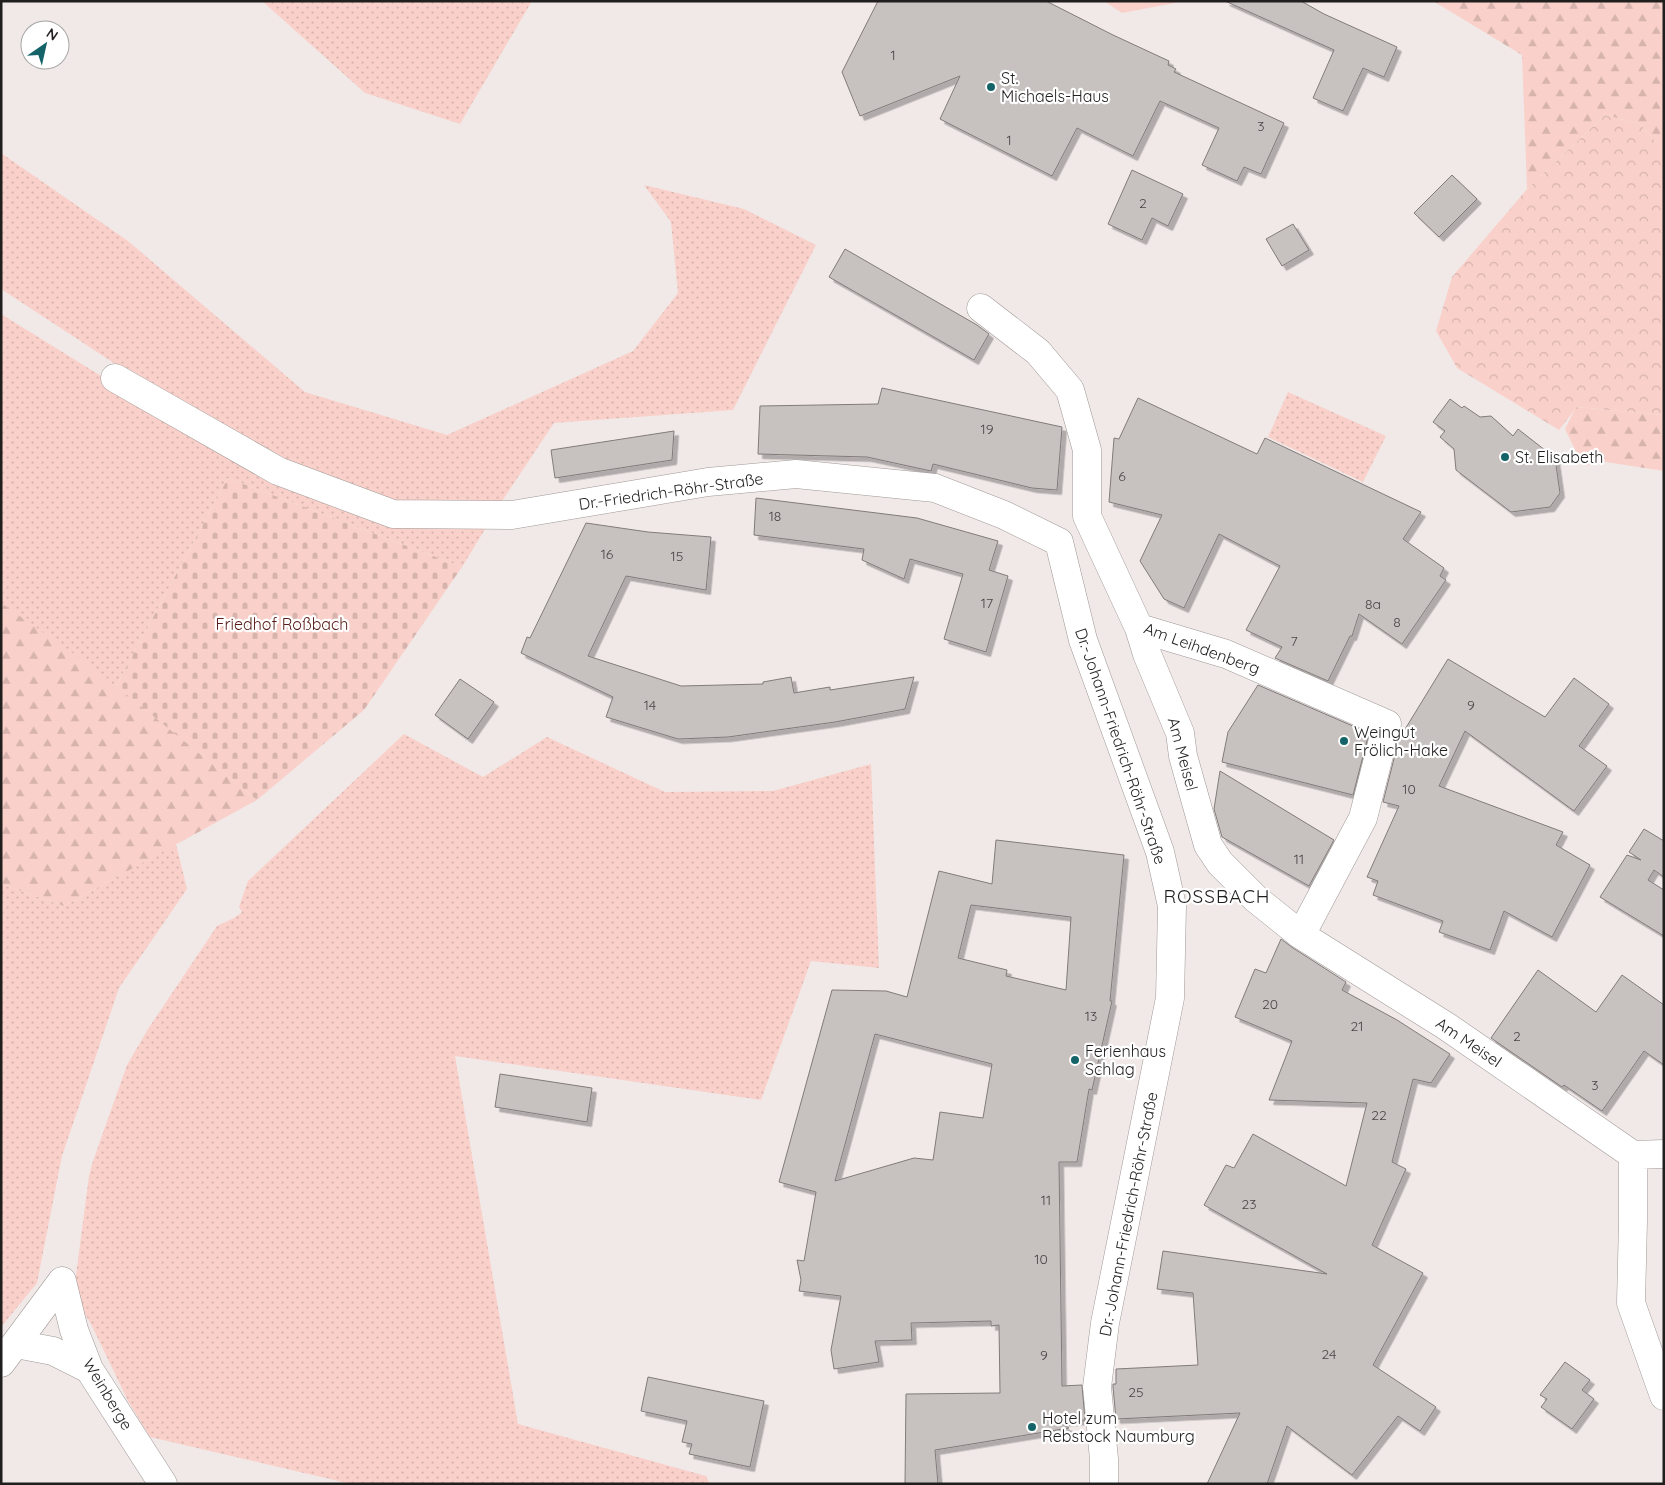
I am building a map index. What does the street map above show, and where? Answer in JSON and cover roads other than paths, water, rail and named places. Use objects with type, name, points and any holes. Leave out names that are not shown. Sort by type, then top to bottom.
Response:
[{"type":"street","name":"Am Leihdenberg","points":[[981,308],[1038,352],[1070,390],[1087,450],[1086,516],[1139,628],[1226,654],[1386,724],[1363,818],[1301,935]]},
{"type":"street","name":"Dr.-Friedrich-Röhr-Straße","points":[[115,378],[278,471],[393,514],[512,515],[708,482],[796,474],[935,488],[1004,515],[1059,542]]},
{"type":"street","points":[[1059,542],[1086,516]]},
{"type":"street","name":"Dr.-Johann-Friedrich-Röhr-Straße","points":[[1059,542],[1083,640],[1160,852],[1172,906],[1170,998],[1105,1323],[1097,1388],[1104,1460],[1104,1484]]},
{"type":"street","name":"Am Meisel","points":[[1139,628],[1147,654],[1180,733],[1183,756],[1208,845],[1220,863],[1256,899],[1301,935],[1446,1026],[1633,1155]]},
{"type":"street","points":[[1664,1154],[1633,1155],[1631,1302],[1664,1396]]},
{"type":"street","name":"Weinberge","points":[[8,1353],[62,1281],[74,1330],[89,1369],[163,1484]]},
{"type":"street","points":[[8,1353],[53,1352],[89,1369]]},
{"type":"place","name":"St. Michaels-Haus","points":[[991,87]]},
{"type":"place","name":"St. Elisabeth","points":[[1505,457]]},
{"type":"place","name":"Weingut Frölich-Hake","points":[[1344,741]]},
{"type":"place","name":"Ferienhaus Schlag","points":[[1075,1060]]},
{"type":"place","name":"Hotel zum Rebstock Naumburg","points":[[1032,1427]]},
{"type":"district","name":"ROSSBACH","points":[[1217,896]]},
{"type":"park label","name":"Friedhof Roßbach","points":[[282,624]]}]
